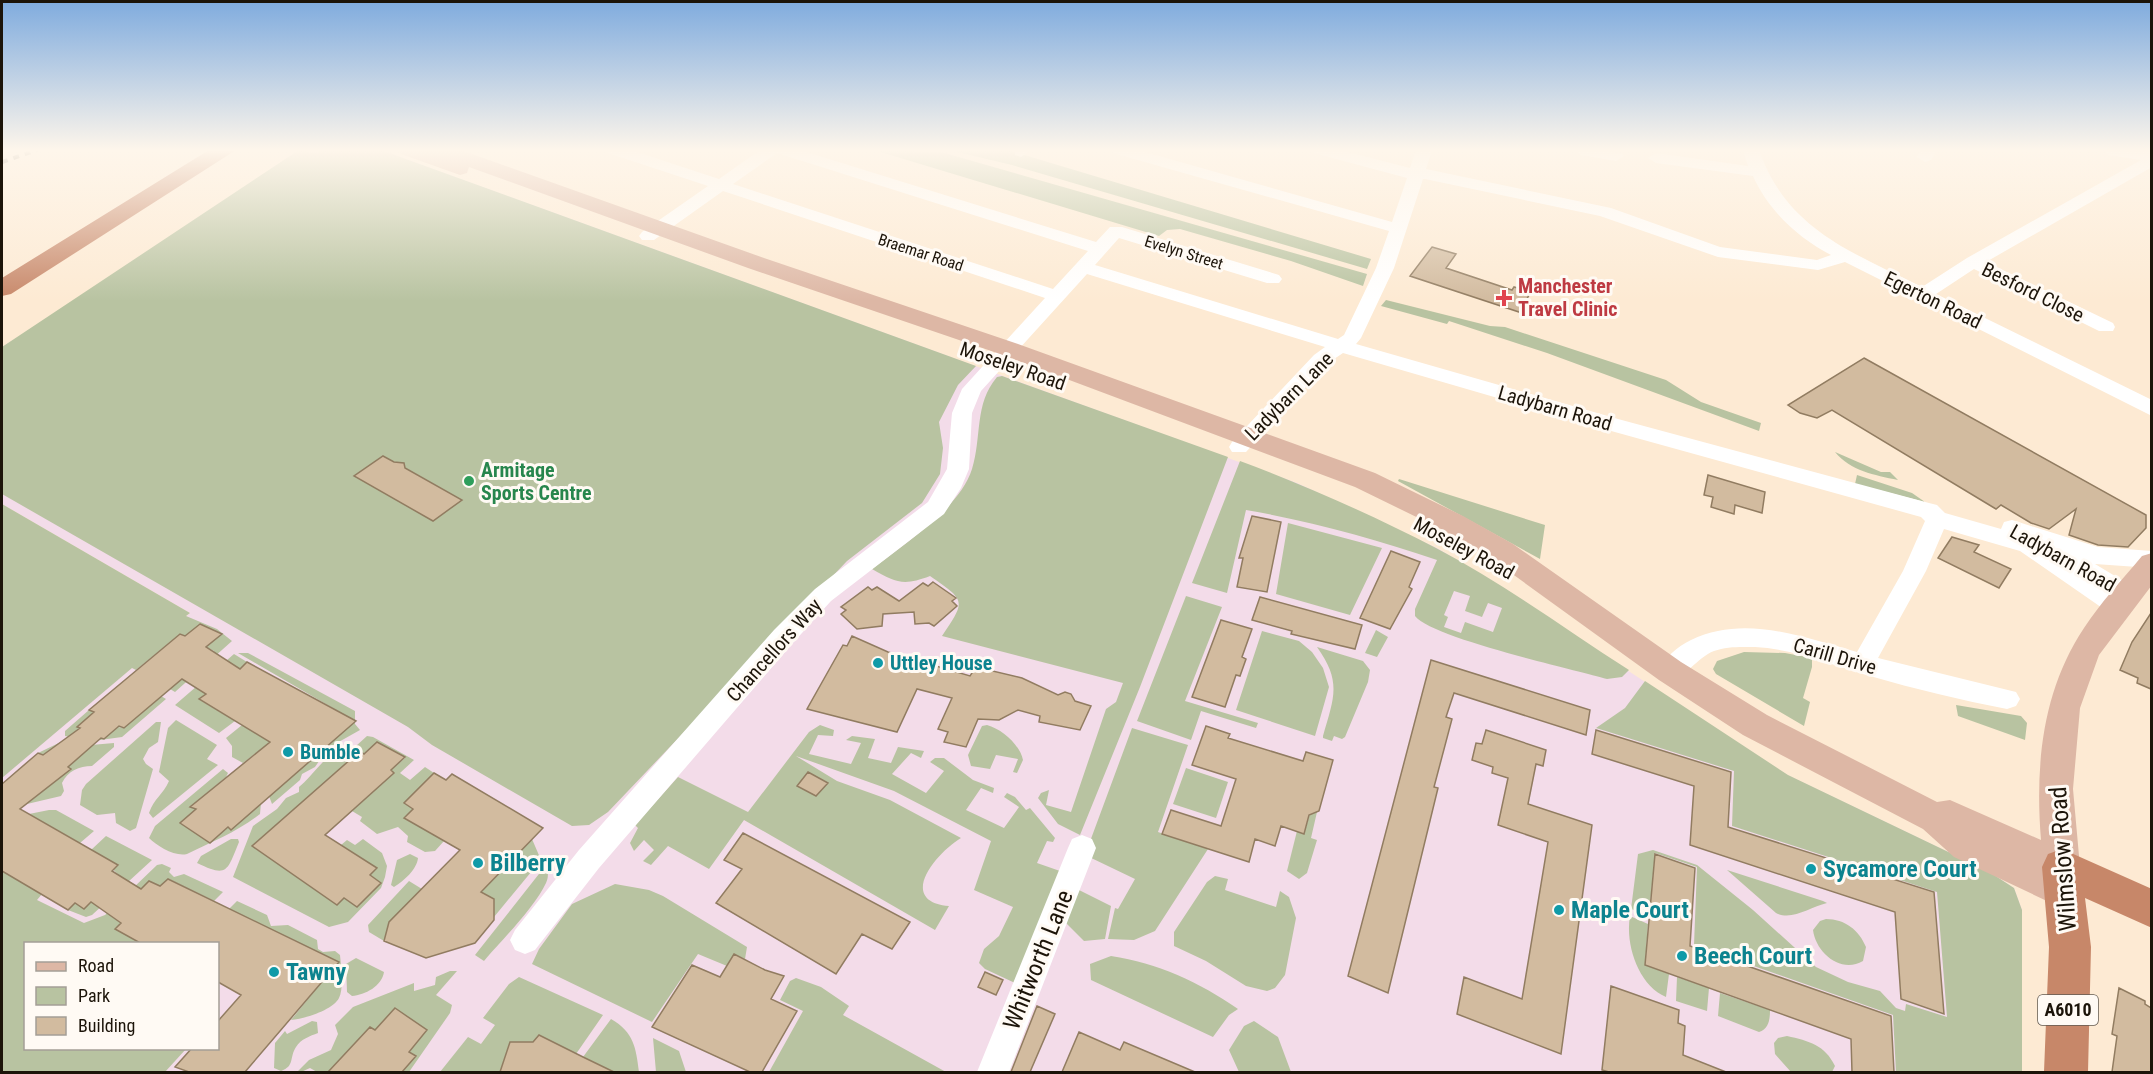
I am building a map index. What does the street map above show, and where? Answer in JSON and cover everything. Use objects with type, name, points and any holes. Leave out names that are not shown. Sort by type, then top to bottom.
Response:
[{"type":"highway","points":[[2,289],[145,200]]},
{"type":"highway","points":[[2064,880],[2151,909]]},
{"type":"highway","points":[[2064,880],[2151,931]]},
{"type":"highway","name":"Wilmslow Road","points":[[2064,880],[2070,947],[2066,1072]]},
{"type":"main road","name":"Moseley Road","points":[[556,200],[1004,355],[1243,442],[1427,527],[1602,622],[1710,699],[1792,746],[1935,818],[1966,846],[2064,880]]},
{"type":"main road","name":"Moseley Road","points":[[569,200],[653,233]]},
{"type":"main road","name":"Wilmslow Road","points":[[2064,880],[2056,829],[2058,748],[2064,714],[2080,660],[2140,579]]},
{"type":"street","points":[[653,233],[701,200]]},
{"type":"street","name":"Braemar Road","points":[[764,200],[1057,296]]},
{"type":"street","points":[[944,200],[1101,249]]},
{"type":"street","points":[[1297,200],[1399,229]]},
{"type":"street","name":"Ladybarn Lane","points":[[1243,442],[1321,359],[1352,338],[1385,268],[1408,200]]},
{"type":"street","points":[[1546,200],[1605,212],[1718,252],[1818,264],[1845,256]]},
{"type":"street","name":"Egerton Road","points":[[1772,200],[1790,219],[1845,256],[2151,409]]},
{"type":"street","points":[[1923,294],[1973,262],[2081,200]]},
{"type":"street","name":"Evelyn Street","points":[[1101,249],[1116,231],[1273,279]]},
{"type":"street","name":"Chancellors Way","points":[[525,940],[590,859],[783,637],[823,595],[936,508],[958,469],[964,406],[972,388],[1101,249]]},
{"type":"street","name":"Besford Close","points":[[1973,262],[2094,325]]},
{"type":"street","name":"Ladybarn Road","points":[[1084,267],[1341,346],[1619,427],[1929,511],[1937,519],[2140,579]]},
{"type":"street","points":[[1863,664],[1914,571],[1937,519]]},
{"type":"street","name":"Ladybarn Road","points":[[2000,523],[2026,544]]},
{"type":"street","name":"Ladybarn Road","points":[[2000,523],[2090,569],[2140,579]]},
{"type":"street","name":"Ladybarn Road","points":[[2000,523],[2094,556],[2127,561],[2140,579]]},
{"type":"street","name":"Carill Drive","points":[[1670,671],[1691,652],[1719,641],[1738,639],[1786,642],[1822,650],[1863,664],[2007,699]]},
{"type":"street","name":"Whitworth Lane","points":[[993,1072],[1082,848]]},
{"type":"shaded area","points":[[240,200],[519,200],[1297,483],[1437,548],[1482,575],[1787,775],[1988,871],[2014,888],[2022,910],[2022,1072],[138,1072],[158,1050],[219,1050],[219,942],[50,942],[2,906],[2,776],[190,613],[2,504],[2,347]]},
{"type":"green space","name":"Armitage Sports Centre","points":[[223,200],[519,200],[976,366],[958,385],[939,422],[943,448],[940,474],[922,503],[847,561],[608,812],[589,825],[572,826],[432,745],[408,727],[2,494],[2,347]]},
{"type":"green space","points":[[1040,200],[1109,200],[1367,274],[1363,286],[1291,261],[1180,229],[1167,230],[1159,236]]},
{"type":"green space","points":[[1132,200],[1175,200],[1371,259],[1367,269]]},
{"type":"green space","points":[[1386,300],[1490,326],[1505,327],[1666,380],[1701,402],[1761,423],[1759,431],[1547,353],[1449,321],[1447,324],[1381,306]]},
{"type":"green space","points":[[1002,376],[1228,457],[1140,687],[1080,835],[1058,824],[1038,798],[1041,793],[1049,790],[1046,805],[1071,812],[1106,709],[1116,702],[1123,683],[942,636],[958,608],[956,596],[930,576],[900,582],[872,569],[915,537],[956,498],[972,469],[985,398],[997,377]]},
{"type":"green space","points":[[1835,452],[1881,472],[1890,472],[1898,480],[1856,468]]},
{"type":"green space","points":[[1240,461],[1290,480],[1436,548],[1510,591],[1629,670],[1622,677],[1607,679],[1504,652],[1447,634],[1427,625],[1415,616],[1415,609],[1437,560],[1343,531],[1270,514],[1246,510],[1227,593],[1192,583]],"holes":[[[1454,591],[1470,596],[1465,611],[1482,617],[1488,603],[1502,608],[1493,632],[1465,622],[1461,633],[1444,627],[1448,617],[1444,615]]]},
{"type":"green space","points":[[1857,475],[1912,493],[1925,502],[1855,484]]},
{"type":"green space","points":[[1399,479],[1545,525],[1540,559],[1398,481]]},
{"type":"green space","points":[[2,504],[190,613],[186,616],[217,629],[232,641],[175,692],[170,689],[214,651],[206,647],[221,634],[185,636],[180,634],[136,670],[132,668],[2,778]]},
{"type":"green space","points":[[1288,523],[1382,548],[1350,615],[1276,594]]},
{"type":"green space","points":[[1186,596],[1222,607],[1185,701],[1258,723],[1256,728],[1201,711],[1191,740],[1137,721]]},
{"type":"green space","points":[[1376,630],[1388,637],[1377,657],[1365,653]]},
{"type":"green space","points":[[1262,631],[1299,641],[1312,652],[1323,668],[1329,687],[1315,736],[1236,710]]},
{"type":"green space","points":[[1317,647],[1363,661],[1370,670],[1368,682],[1345,737],[1342,739],[1334,736],[1332,741],[1323,738],[1334,690],[1330,670]]},
{"type":"green space","points":[[1744,652],[1785,653],[1812,658],[1812,667],[1803,698],[1810,702],[1804,726],[1716,674],[1713,669],[1717,661]]},
{"type":"green space","points":[[238,653],[248,653],[355,711],[355,721]]},
{"type":"green space","points":[[234,654],[247,662],[240,669],[231,663],[198,689],[206,694],[200,700],[235,721],[219,733],[175,705]]},
{"type":"green space","points":[[1645,681],[1788,775],[1988,871],[2014,888],[2022,910],[2022,1072],[1896,1072],[1893,1015],[1694,945],[1697,867],[1655,853],[1649,915],[1631,909],[1638,854],[1653,850],[1697,865],[1753,910],[1816,967],[1848,982],[1880,991],[1896,1008],[1905,1011],[1906,1004],[1947,1017],[1937,892],[1732,826],[1734,771],[1596,728],[1625,708]]},
{"type":"green space","points":[[161,696],[166,699],[122,737],[93,741],[65,736],[65,731],[89,710],[94,712],[78,727],[104,739],[118,727],[124,728]]},
{"type":"green space","points":[[1956,705],[2021,716],[2027,723],[2025,740],[1958,716]]},
{"type":"green space","points":[[176,720],[217,745],[207,759],[218,765],[153,818],[149,813],[151,808],[169,781],[159,772],[168,728]]},
{"type":"green space","points":[[355,721],[360,730],[328,748],[315,767],[302,774],[300,780],[272,804],[269,796]]},
{"type":"green space","points":[[156,722],[161,722],[158,742],[149,748],[143,759],[153,769],[136,828],[130,831],[116,823],[115,813],[97,815],[80,805],[82,790],[86,784]]},
{"type":"green space","points":[[242,725],[270,742],[243,763],[232,757],[232,746],[226,738]]},
{"type":"green space","points":[[820,725],[834,730],[833,736],[818,735],[809,754],[851,764],[861,743],[846,740],[852,736],[875,739],[868,758],[891,763],[898,747],[924,751],[921,758],[911,753],[892,774],[926,793],[944,771],[930,762],[935,758],[944,758],[973,780],[994,788],[993,793],[981,788],[966,810],[1004,828],[1019,807],[1004,797],[1007,793],[1015,797],[1026,810],[1030,808],[1055,838],[1053,842],[1047,841],[1037,863],[1060,871],[1015,983],[985,969],[979,963],[984,949],[999,936],[1013,907],[974,890],[991,841],[894,791],[796,756],[837,781],[890,800],[961,838],[941,854],[932,865],[923,886],[925,895],[933,902],[949,906],[935,930],[744,820],[709,869],[668,846],[651,865],[643,861],[654,850],[644,840],[634,851],[630,843],[638,828],[635,825],[678,777],[748,812],[809,732]]},
{"type":"green space","points":[[987,725],[1004,734],[1018,749],[1023,760],[1017,773],[1013,772],[1018,759],[996,755],[990,769],[971,766],[968,755],[982,726]]},
{"type":"green space","points":[[1132,728],[1188,745],[1158,832],[1208,849],[1155,931],[1134,940],[1108,939],[1115,908],[1118,909],[1135,879],[1085,855]]},
{"type":"green space","points":[[367,736],[373,737],[414,760],[400,773],[410,780],[425,767],[434,773],[404,803],[413,809],[405,818],[444,841],[435,851],[425,852],[407,842],[408,836],[398,827],[377,834],[360,821],[362,817],[352,811],[394,773],[391,770],[405,758],[377,742],[364,754],[360,752],[252,846],[337,905],[344,898],[357,907],[381,883],[370,875],[377,868],[341,845],[347,840],[355,845],[363,839],[382,853],[387,866],[381,888],[348,922],[329,927],[233,877],[253,826],[277,809],[286,798],[299,792],[299,787],[335,751],[341,747],[356,746]]},
{"type":"green space","points":[[67,739],[91,745],[114,743],[114,747],[92,766],[78,768],[67,775],[62,783],[64,791],[61,796],[27,804],[70,769],[68,767],[82,754],[60,743],[43,755],[38,753]]},
{"type":"green space","points":[[1186,768],[1228,782],[1216,818],[1173,804]]},
{"type":"green space","points":[[223,769],[228,773],[226,777],[191,806],[196,809],[180,823],[210,843],[228,827],[231,829],[261,803],[260,814],[216,841],[187,854],[172,852],[149,838],[155,826]]},
{"type":"green space","points":[[56,810],[94,831],[80,843],[29,814]]},
{"type":"green space","points":[[1311,810],[1317,812],[1311,838],[1317,840],[1307,873],[1299,879],[1287,871],[1297,831],[1304,834]]},
{"type":"green space","points":[[106,836],[152,860],[92,915],[86,917],[68,910],[75,903],[85,908],[120,876],[91,850]]},
{"type":"green space","points":[[231,839],[238,839],[239,842],[232,860],[225,869],[215,870],[197,863],[201,856]]},
{"type":"green space","points":[[532,839],[541,860],[494,917],[494,899],[481,892]]},
{"type":"green space","points":[[410,854],[418,858],[415,866],[406,878],[394,887],[391,885],[397,860]]},
{"type":"green space","points":[[162,864],[171,868],[169,872],[174,877],[184,874],[223,892],[214,901],[169,879],[160,886],[149,881],[112,917],[121,923],[115,929],[140,942],[24,942],[24,1050],[185,1050],[165,1072],[2,1072],[2,871],[42,894],[37,900],[84,923],[105,915],[157,865]]},
{"type":"green space","points":[[546,865],[547,881],[526,913],[484,961],[475,955]]},
{"type":"green space","points":[[1727,870],[1827,903],[1795,914],[1782,915],[1776,913]]},
{"type":"green space","points":[[1215,876],[1228,879],[1225,890],[1276,907],[1280,891],[1289,897],[1296,918],[1285,975],[1275,988],[1267,991],[1246,986],[1206,961],[1174,946],[1174,932],[1207,882]]},
{"type":"green space","points":[[409,881],[422,889],[389,922],[384,941],[369,932],[368,925]]},
{"type":"green space","points":[[615,884],[649,890],[663,896],[747,947],[745,959],[734,954],[727,966],[698,954],[652,1022],[532,964],[539,949],[572,904]]},
{"type":"green space","points":[[1079,890],[1111,906],[1105,939],[1084,941],[1066,923]]},
{"type":"green space","points":[[237,901],[267,915],[271,926],[288,925],[317,940],[318,949],[323,952],[335,951],[340,955],[341,989],[336,1002],[318,1013],[291,1020],[338,962],[229,909]]},
{"type":"green space","points":[[1630,916],[1648,924],[1645,965],[1669,974],[1666,997],[1648,983],[1636,962],[1630,939]]},
{"type":"green space","points":[[1826,919],[1845,923],[1859,935],[1866,947],[1863,961],[1846,965],[1838,963],[1824,953],[1813,930],[1820,921]]},
{"type":"green space","points":[[1111,956],[1145,963],[1177,975],[1208,990],[1238,1009],[1229,1015],[1213,1037],[1091,980],[1090,964]]},
{"type":"green space","points":[[356,958],[384,972],[380,982],[372,989],[352,996],[347,992],[346,964]]},
{"type":"green space","points":[[450,971],[457,971],[436,995],[452,1005],[450,1013],[409,1072],[402,1072],[416,1056],[409,1052],[427,1030],[395,1009],[375,1030],[370,1027],[328,1072],[317,1072],[310,1068],[298,1071],[309,1060],[331,1050],[338,1034],[335,1025],[353,1007],[414,983],[414,991],[435,985],[436,977]]},
{"type":"green space","points":[[519,977],[603,1015],[576,1054],[533,1042],[510,1042],[500,1072],[440,1072],[468,1037],[481,1044],[495,1025],[483,1018],[509,984]]},
{"type":"green space","points":[[1677,977],[1709,988],[1707,1011],[1676,1001]]},
{"type":"green space","points":[[796,978],[821,987],[849,1006],[843,1015],[946,1072],[769,1072],[803,1011],[780,1000],[790,981]]},
{"type":"green space","points":[[1720,993],[1770,1010],[1767,1026],[1759,1032],[1718,1016]]},
{"type":"green space","points":[[611,1019],[625,1029],[629,1035],[637,1055],[639,1072],[614,1072],[583,1057]]},
{"type":"green space","points":[[312,1021],[317,1022],[318,1033],[298,1044],[288,1067],[281,1071],[274,1068],[275,1043],[285,1031],[287,1034]]},
{"type":"green space","points":[[1254,1021],[1278,1037],[1291,1072],[1239,1072],[1229,1050],[1244,1026]]},
{"type":"green space","points":[[1787,1036],[1816,1045],[1826,1053],[1835,1066],[1832,1072],[1791,1072],[1775,1054],[1774,1043],[1778,1038]]},
{"type":"green space","points":[[653,1038],[679,1051],[686,1072],[656,1072]]},
{"type":"building","points":[[1432,247],[1456,254],[1446,268],[1512,290],[1514,287],[1531,292],[1519,312],[1410,276]]},
{"type":"building","points":[[1864,358],[2146,515],[2146,528],[2128,547],[2098,545],[2069,535],[2076,509],[2049,529],[2031,523],[2001,505],[1996,509],[1832,410],[1817,418],[1800,413],[1788,405]]},
{"type":"building","points":[[383,456],[394,462],[404,463],[405,468],[462,500],[433,521],[354,476]]},
{"type":"building","points":[[1708,475],[1765,492],[1762,513],[1735,505],[1734,514],[1711,507],[1713,497],[1704,495]]},
{"type":"building","points":[[1252,516],[1281,522],[1267,592],[1237,587],[1243,558],[1239,558]]},
{"type":"building","points":[[1952,537],[1979,545],[1974,552],[2011,569],[1999,588],[1938,558]]},
{"type":"building","points":[[1391,551],[1420,562],[1409,587],[1412,589],[1390,629],[1360,618]]},
{"type":"building","points":[[933,582],[956,598],[952,601],[957,606],[934,626],[929,623],[915,624],[914,612],[883,614],[882,626],[857,629],[841,614],[846,610],[841,607],[868,587],[872,590],[877,587],[899,601],[923,583],[928,586]]},
{"type":"building","points":[[1260,597],[1362,625],[1355,649],[1291,634],[1292,631],[1252,620]]},
{"type":"building","points":[[2151,613],[2151,689],[2137,683],[2138,678],[2120,670],[2132,642]]},
{"type":"building","points":[[1221,620],[1252,629],[1242,657],[1246,659],[1240,676],[1236,675],[1225,707],[1192,697]]},
{"type":"building","points":[[200,624],[222,634],[206,647],[240,669],[247,662],[356,721],[231,830],[228,827],[210,843],[180,823],[196,809],[190,807],[270,742],[199,699],[206,694],[182,679],[124,728],[119,726],[104,739],[101,738],[68,767],[71,769],[20,809],[118,865],[112,871],[141,889],[149,881],[160,886],[168,879],[339,962],[245,1072],[189,1072],[175,1067],[190,1050],[219,1050],[219,1020],[241,995],[219,983],[219,942],[138,942],[115,929],[121,923],[91,902],[84,909],[75,903],[68,910],[2,871],[2,784],[38,753],[43,755],[80,728],[77,727],[94,712],[89,710],[180,634],[185,636]]},
{"type":"building","name":"Uttley House","points":[[852,636],[888,652],[970,676],[976,667],[1022,678],[1058,695],[1065,692],[1071,694],[1075,701],[1091,706],[1080,730],[1039,722],[1040,716],[1018,710],[999,720],[978,719],[966,747],[944,742],[948,732],[938,729],[952,698],[917,689],[897,732],[807,709],[843,645],[847,646]]},
{"type":"building","points":[[1431,660],[1590,710],[1586,735],[1454,693],[1446,717],[1452,719],[1434,787],[1438,788],[1388,993],[1348,976]]},
{"type":"building","points":[[1206,726],[1230,734],[1228,738],[1303,761],[1306,752],[1333,760],[1319,811],[1309,815],[1304,834],[1281,826],[1275,846],[1255,839],[1249,862],[1162,834],[1171,810],[1221,826],[1236,779],[1192,765]]},
{"type":"building","name":"Maple Court","points":[[1486,730],[1546,750],[1543,766],[1536,764],[1528,804],[1592,825],[1561,1054],[1457,1014],[1464,977],[1522,999],[1548,842],[1498,825],[1508,778],[1492,773],[1493,767],[1472,760],[1476,743],[1482,744]]},
{"type":"building","name":"Sycamore Court","points":[[1596,730],[1731,772],[1728,827],[1934,892],[1944,1014],[1901,999],[1895,912],[1690,845],[1694,786],[1592,754]]},
{"type":"building","points":[[377,742],[405,757],[391,770],[394,773],[325,835],[377,868],[370,875],[381,883],[357,907],[344,898],[337,905],[252,846],[360,751],[364,754]]},
{"type":"building","points":[[808,772],[828,783],[816,796],[797,786]]},
{"type":"building","name":"Bilberry","points":[[434,773],[446,780],[452,774],[543,828],[481,892],[494,899],[494,920],[475,943],[426,958],[384,941],[389,922],[460,850],[404,818],[413,809],[404,803]]},
{"type":"building","points":[[743,833],[910,922],[892,949],[862,934],[836,974],[716,903],[742,869],[724,860]]},
{"type":"building","name":"Beech Court","points":[[1655,854],[1695,868],[1690,946],[1891,1016],[1894,1072],[1852,1072],[1851,1039],[1645,965]]},
{"type":"building","points":[[734,954],[765,970],[784,976],[771,999],[797,1011],[762,1072],[750,1072],[652,1027],[692,965],[720,977]]},
{"type":"building","points":[[985,972],[1003,980],[996,995],[978,987]]},
{"type":"building","points":[[1611,986],[1679,1010],[1678,1023],[1685,1026],[1683,1055],[1726,1072],[1609,1072],[1602,1070]]},
{"type":"building","points":[[2119,988],[2145,1001],[2145,1004],[2151,1008],[2151,1072],[2112,1072],[2117,1036],[2112,1034]]},
{"type":"building","points":[[1037,1006],[1055,1014],[1030,1072],[1011,1072]]},
{"type":"building","points":[[395,1008],[427,1030],[409,1052],[416,1056],[402,1072],[328,1072],[370,1027],[375,1030]]},
{"type":"building","points":[[1079,1032],[1120,1050],[1124,1042],[1195,1072],[1062,1072]]},
{"type":"building","points":[[539,1035],[614,1072],[500,1072],[510,1042],[533,1042]]},
{"type":"place","name":"Manchester Travel Clinic","points":[[1504,298]]},
{"type":"place","name":"Armitage Sports Centre","points":[[469,481]]},
{"type":"place","name":"Uttley House","points":[[878,663]]},
{"type":"place","name":"Bumble","points":[[288,752]]},
{"type":"place","name":"Bilberry","points":[[478,863]]},
{"type":"place","name":"Sycamore Court","points":[[1811,869]]},
{"type":"place","name":"Maple Court","points":[[1559,910]]},
{"type":"place","name":"Beech Court","points":[[1682,956]]},
{"type":"place","name":"Tawny","points":[[274,972]]}]
